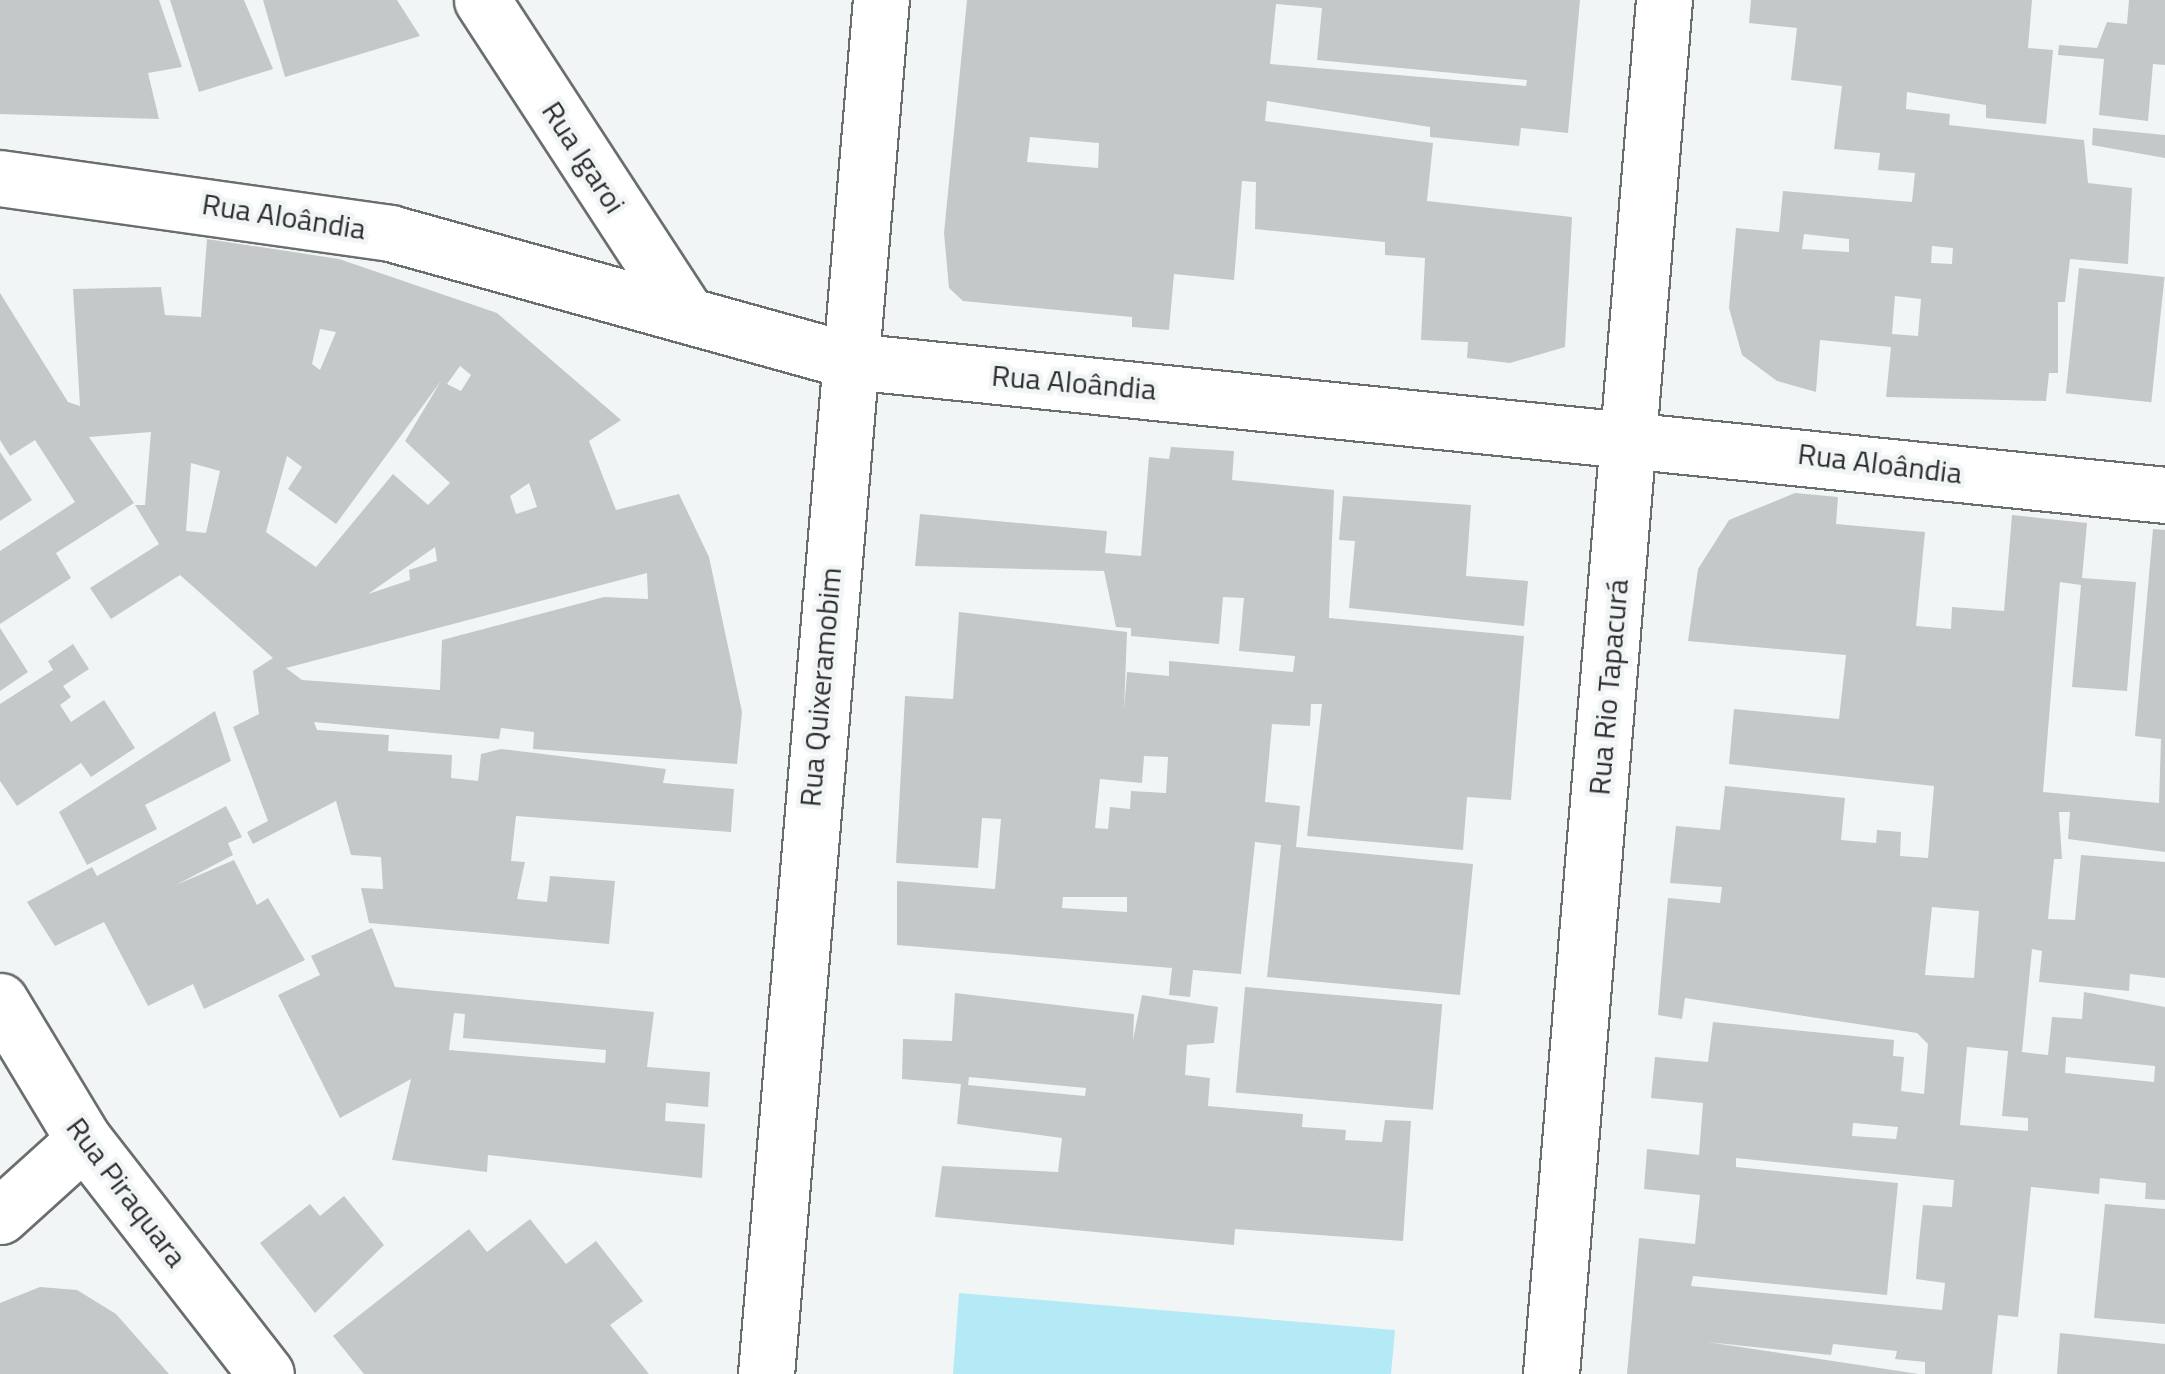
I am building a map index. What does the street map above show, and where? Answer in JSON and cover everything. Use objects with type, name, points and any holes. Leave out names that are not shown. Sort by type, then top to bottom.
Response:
[{"type":"street","name":"Rua Igaroi","points":[[482,0],[687,314]]},
{"type":"street","name":"Rua Quixeramobim","points":[[766,1374],[882,0]]},
{"type":"street","name":"Rua Rio Tapacurá","points":[[1551,1374],[1664,0]]},
{"type":"street","name":"Rua Aloândia","points":[[0,178],[390,234],[852,361],[1629,434],[2165,495]]},
{"type":"street","name":"Rua Piraquara","points":[[0,1001],[84,1140],[266,1374]]},
{"type":"street","points":[[0,1216],[84,1140]]},
{"type":"shaded area","points":[[959,1293],[1395,1330],[1391,1374],[953,1374]]},
{"type":"building","points":[[0,0],[159,0],[182,67],[148,73],[159,119],[0,114]]},
{"type":"building","points":[[170,0],[244,0],[273,69],[199,92]]},
{"type":"building","points":[[263,0],[397,0],[420,36],[285,77]]},
{"type":"building","points":[[967,0],[1580,0],[1568,133],[1521,128],[1519,146],[1430,137],[1430,127],[1267,101],[1265,121],[1433,143],[1427,201],[1572,217],[1565,347],[1510,363],[1467,358],[1468,342],[1421,340],[1425,258],[1385,255],[1385,242],[1255,229],[1256,182],[1242,181],[1234,280],[1174,274],[1169,330],[1132,327],[1132,317],[963,301],[949,288],[944,233]],"holes":[[[1276,4],[1322,8],[1317,60],[1527,80],[1526,86],[1270,64]],[[1030,137],[1099,143],[1098,168],[1027,162]]]},
{"type":"building","points":[[1751,0],[2032,0],[2028,48],[2053,50],[2046,124],[1986,118],[1986,105],[1907,92],[1906,109],[1950,114],[1949,125],[2084,140],[2088,183],[2132,188],[2128,264],[2070,259],[2065,302],[2058,302],[2058,373],[2049,373],[2046,401],[1886,397],[1891,347],[1820,340],[1816,392],[1777,381],[1742,355],[1729,308],[1736,228],[1779,232],[1783,191],[1912,202],[1915,173],[1878,170],[1880,153],[1834,149],[1842,86],[1791,80],[1797,28],[1749,23]],"holes":[[[1804,234],[1849,239],[1849,252],[1802,249]],[[1932,246],[1953,248],[1952,264],[1931,263]],[[1895,296],[1921,299],[1918,336],[1892,334]]]},
{"type":"building","points":[[2129,0],[2165,0],[2165,65],[2153,64],[2148,121],[2099,115],[2104,59],[2058,55],[2059,45],[2097,48],[2107,22],[2127,24]]},
{"type":"building","points":[[2093,128],[2165,135],[2165,158],[2092,145]]},
{"type":"building","points":[[207,239],[339,259],[497,313],[621,420],[589,441],[616,510],[679,494],[709,557],[742,712],[737,764],[533,749],[534,732],[501,728],[499,739],[314,722],[317,730],[389,735],[388,751],[452,755],[451,778],[478,781],[481,754],[501,749],[666,769],[663,783],[734,789],[731,832],[516,816],[511,861],[525,862],[517,899],[547,902],[550,876],[615,881],[609,944],[369,923],[361,888],[383,889],[381,857],[351,855],[336,801],[253,844],[247,832],[268,821],[233,727],[259,714],[253,671],[273,658],[180,575],[111,619],[90,588],[159,544],[135,505],[145,505],[151,432],[89,437],[134,503],[56,553],[71,578],[0,624],[0,551],[75,502],[35,440],[10,456],[0,440],[0,293],[68,402],[80,406],[73,289],[161,287],[165,315],[201,317]],"holes":[[[320,329],[336,332],[320,370],[312,364]],[[460,366],[471,375],[461,391],[447,384]],[[441,381],[405,441],[450,483],[428,505],[393,474],[316,567],[266,532],[287,456],[302,467],[288,489],[336,524]],[[191,463],[220,471],[206,533],[186,531]],[[529,483],[537,507],[516,514],[510,496]],[[435,547],[437,561],[409,570],[410,580],[368,594]],[[647,573],[648,599],[604,597],[442,640],[440,690],[302,680],[286,668]]]},
{"type":"building","points":[[2079,268],[2165,277],[2151,402],[2066,393]]},
{"type":"building","points":[[1171,447],[1234,451],[1232,480],[1334,490],[1329,618],[1524,636],[1511,800],[1467,797],[1463,850],[1307,836],[1322,704],[1311,704],[1310,726],[1272,724],[1265,802],[1300,806],[1296,847],[1473,864],[1460,995],[1267,977],[1281,845],[1255,842],[1241,974],[1193,970],[1190,997],[1169,995],[1172,968],[897,945],[897,881],[995,889],[1001,819],[982,818],[978,868],[896,863],[905,696],[953,699],[959,612],[1127,632],[1124,711],[1127,672],[1169,676],[1169,661],[1293,672],[1295,656],[1239,651],[1244,598],[1223,597],[1219,644],[1131,636],[1131,628],[1116,627],[1104,571],[915,566],[920,514],[1107,531],[1105,553],[1141,556],[1149,457],[1169,459]],"holes":[[[1144,756],[1168,757],[1166,793],[1131,791],[1130,809],[1110,807],[1108,829],[1095,828],[1100,779],[1142,783]],[[1063,897],[1127,897],[1127,912],[1062,908]]]},
{"type":"building","points":[[0,452],[32,500],[0,521]]},
{"type":"building","points":[[1795,493],[1838,497],[1836,524],[1925,532],[1916,626],[1951,629],[1952,607],[2004,611],[2012,515],[2087,523],[2082,578],[2136,582],[2127,691],[2072,687],[2081,585],[2060,582],[2043,792],[2159,803],[2161,739],[2135,736],[2153,529],[2165,530],[2165,852],[2068,839],[2070,812],[2059,812],[2062,859],[2054,859],[2048,919],[2075,920],[2081,855],[2165,862],[2165,978],[2130,974],[2129,991],[2039,982],[2042,951],[2032,949],[2022,1052],[2048,1055],[2052,1017],[2082,1019],[2084,992],[2165,1007],[2165,1200],[2145,1199],[2146,1183],[2100,1178],[2099,1194],[2031,1187],[2018,1317],[1998,1315],[1992,1374],[1925,1374],[1925,1362],[1895,1359],[1897,1351],[1833,1344],[1831,1355],[1707,1342],[1919,1374],[1627,1374],[1639,1238],[1695,1244],[1700,1195],[1644,1189],[1647,1149],[1699,1155],[1703,1103],[1651,1098],[1655,1057],[1708,1062],[1713,1022],[1894,1040],[1893,1056],[1904,1057],[1901,1091],[1924,1094],[1928,1044],[1917,1033],[1685,998],[1682,1019],[1658,1015],[1668,898],[1720,903],[1722,887],[1670,883],[1676,826],[1720,830],[1725,786],[1845,798],[1841,840],[1876,843],[1877,830],[1901,832],[1900,856],[1928,858],[1934,786],[1729,764],[1734,709],[1839,719],[1846,655],[1688,641],[1698,569],[1729,520]],"holes":[[[1932,907],[1979,911],[1974,978],[1925,975]],[[1967,1047],[2008,1051],[2002,1116],[2028,1118],[2028,1131],[1960,1125]],[[2066,1057],[2155,1066],[2154,1082],[2065,1073]],[[1853,1123],[1898,1127],[1896,1139],[1852,1136]],[[1736,1158],[1954,1180],[1952,1207],[1923,1205],[1919,1242],[1916,1279],[1945,1283],[1942,1310],[1691,1286],[1693,1276],[1887,1295],[1898,1183],[1736,1167]]]},
{"type":"building","points":[[1343,496],[1471,505],[1466,576],[1528,581],[1524,626],[1349,608],[1355,541],[1339,540]]},
{"type":"building","points":[[0,628],[28,672],[0,691]]},
{"type":"building","points":[[73,644],[89,669],[63,686],[71,697],[60,705],[71,722],[104,700],[135,748],[91,777],[81,763],[17,806],[0,781],[0,704],[53,670],[48,661]]},
{"type":"building","points":[[215,711],[231,761],[145,805],[157,829],[87,865],[59,812]]},
{"type":"building","points":[[226,806],[242,837],[228,843],[233,855],[176,885],[234,860],[257,905],[268,898],[305,960],[204,1009],[193,984],[148,1006],[104,922],[55,946],[27,902],[92,867],[97,876]]},
{"type":"building","points":[[372,928],[395,987],[654,1012],[647,1067],[710,1072],[708,1107],[666,1103],[665,1121],[705,1124],[702,1178],[488,1155],[487,1172],[392,1160],[411,1079],[340,1118],[278,995],[320,975],[311,956]],"holes":[[[454,1013],[465,1014],[463,1038],[606,1050],[605,1063],[449,1050]]]},
{"type":"building","points":[[1245,987],[1442,1004],[1433,1110],[1236,1093]]},
{"type":"building","points":[[955,993],[1134,1014],[1133,1040],[1142,995],[1218,1007],[1214,1043],[1187,1045],[1185,1075],[1210,1078],[1208,1106],[1303,1114],[1302,1127],[1346,1130],[1345,1140],[1382,1142],[1385,1120],[1411,1121],[1403,1241],[1235,1229],[1234,1245],[935,1217],[942,1166],[1058,1172],[1062,1138],[957,1124],[961,1084],[902,1079],[903,1039],[952,1041]],"holes":[[[969,1077],[1086,1088],[1085,1096],[968,1085]]]},
{"type":"building","points":[[344,1196],[384,1245],[315,1313],[260,1243],[310,1204],[320,1216]]},
{"type":"building","points":[[2105,1204],[2165,1209],[2165,1324],[2094,1318]]},
{"type":"building","points":[[530,1219],[566,1264],[596,1241],[643,1301],[610,1325],[649,1374],[364,1374],[333,1336],[469,1229],[487,1252]]},
{"type":"building","points":[[40,1287],[77,1290],[116,1314],[169,1374],[0,1374],[0,1303]]},
{"type":"building","points":[[2060,1333],[2165,1344],[2165,1374],[2057,1374]]}]
